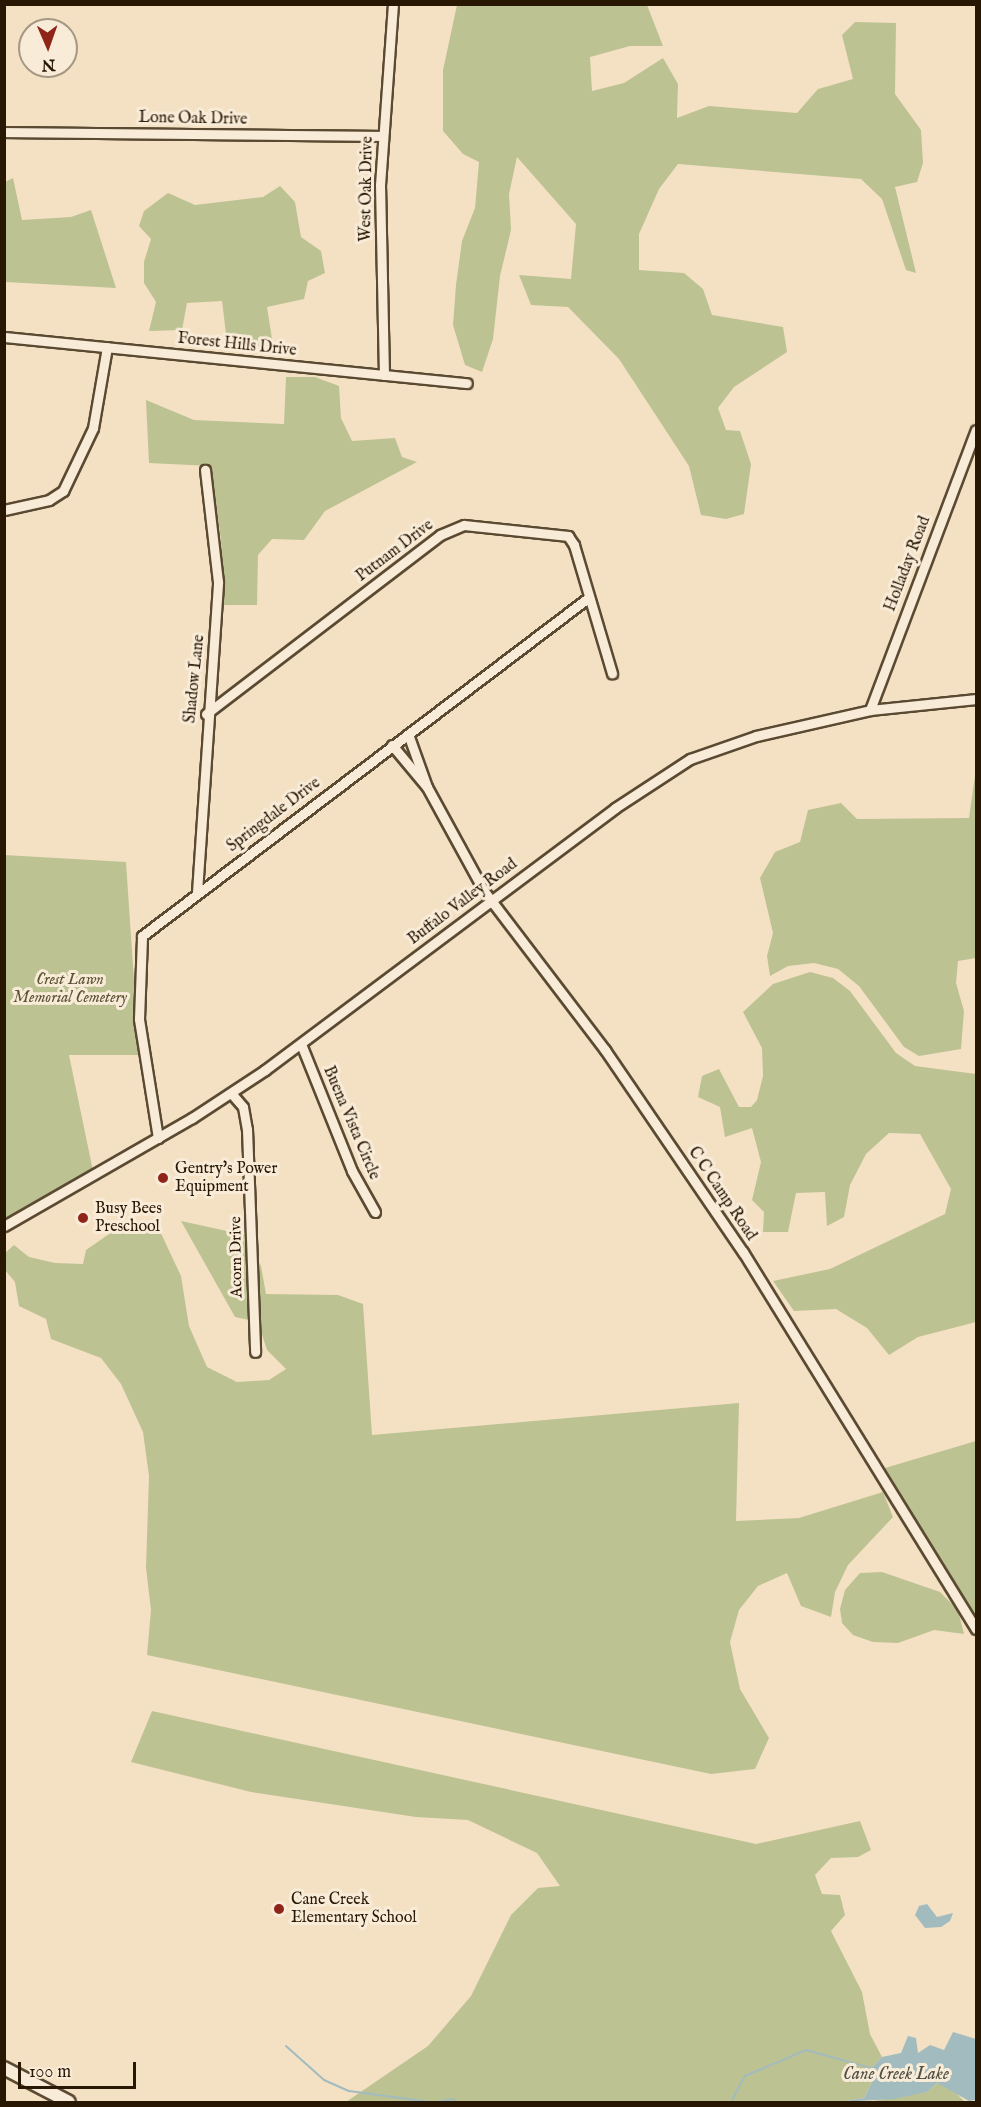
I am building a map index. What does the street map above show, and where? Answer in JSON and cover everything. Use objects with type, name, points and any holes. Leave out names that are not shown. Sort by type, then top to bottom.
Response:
[{"type":"street","name":"West Oak Drive","points":[[384,375],[382,136],[393,4]]},
{"type":"street","name":"Lone Oak Drive","points":[[4,132],[382,136]]},
{"type":"street","name":"Forest Hills Drive","points":[[4,336],[467,383]]},
{"type":"street","points":[[4,510],[49,500],[63,491],[93,428],[107,347]]},
{"type":"street","name":"Holladay Road","points":[[870,710],[976,430]]},
{"type":"street","name":"Shadow Lane","points":[[197,892],[206,714],[218,582],[205,470]]},
{"type":"street","name":"Putnam Drive","points":[[206,714],[450,528],[464,525],[568,536],[574,544],[588,598],[612,673]]},
{"type":"street","name":"Springdale Drive","points":[[158,1138],[141,1044],[140,953],[142,936],[151,926],[588,598]]},
{"type":"street","name":"Buffalo Valley Road","points":[[4,1226],[158,1138],[231,1093],[301,1044],[492,898],[657,778],[690,759],[756,735],[870,710],[976,699]]},
{"type":"street","points":[[408,734],[427,787]]},
{"type":"street","points":[[392,745],[427,787]]},
{"type":"street","name":"C C Camp Road","points":[[427,787],[475,877],[605,1050],[743,1252],[976,1629]]},
{"type":"street","name":"Buena Vista Circle","points":[[301,1044],[348,1161],[375,1212]]},
{"type":"street","name":"Acorn Drive","points":[[231,1093],[243,1107],[248,1129],[255,1352]]},
{"type":"street","points":[[4,2068],[69,2103]]},
{"type":"green space","points":[[457,5],[647,5],[663,46],[630,46],[590,57],[592,91],[624,83],[663,58],[678,84],[677,118],[709,106],[797,113],[818,89],[853,79],[842,35],[855,22],[896,23],[895,94],[921,130],[923,163],[917,182],[895,187],[916,273],[906,270],[882,199],[861,179],[678,164],[659,189],[639,234],[639,270],[684,273],[703,289],[712,315],[783,327],[787,352],[734,387],[718,408],[726,430],[740,431],[751,464],[744,514],[726,519],[701,515],[689,466],[619,359],[568,307],[531,305],[519,275],[571,279],[576,224],[517,157],[509,194],[511,230],[500,276],[493,339],[482,372],[465,365],[453,325],[462,241],[475,208],[479,162],[463,154],[443,131],[443,70]]},
{"type":"green space","points":[[13,178],[22,220],[71,217],[91,210],[116,288],[5,282],[5,182]]},
{"type":"green space","points":[[280,186],[295,202],[301,237],[321,251],[325,273],[308,281],[304,299],[267,307],[273,345],[228,350],[222,301],[187,303],[182,330],[149,331],[156,302],[144,283],[144,262],[151,239],[139,226],[144,211],[168,193],[195,205],[263,197]]},
{"type":"green space","points":[[286,377],[315,377],[339,386],[341,418],[352,441],[395,438],[402,457],[417,462],[325,511],[304,540],[272,539],[258,555],[257,605],[224,605],[221,540],[211,466],[149,463],[146,400],[194,420],[284,424]]},
{"type":"green space","points":[[976,768],[976,958],[958,961],[956,983],[964,1011],[961,1049],[919,1056],[904,1047],[859,986],[838,969],[814,963],[788,966],[770,976],[767,956],[773,933],[760,878],[775,852],[800,842],[808,810],[841,803],[857,819],[969,818]]},
{"type":"green space","name":"Crest Lawn Memorial Cemetery","points":[[4,855],[126,862],[139,1055],[69,1055],[93,1171],[4,1222]]},
{"type":"green space","points":[[810,972],[833,978],[850,991],[896,1053],[915,1066],[976,1074],[976,1322],[918,1337],[889,1355],[867,1328],[836,1309],[794,1311],[773,1281],[830,1269],[945,1214],[951,1189],[920,1134],[889,1133],[866,1154],[850,1185],[844,1217],[827,1226],[825,1192],[796,1193],[788,1232],[763,1232],[764,1212],[752,1200],[761,1162],[752,1128],[725,1137],[720,1107],[698,1097],[702,1076],[719,1069],[739,1107],[751,1107],[757,1100],[763,1076],[762,1048],[743,1012],[773,984]]},
{"type":"green space","points":[[146,1221],[158,1227],[181,1276],[189,1326],[207,1367],[237,1382],[269,1380],[286,1369],[267,1350],[258,1322],[235,1317],[181,1221],[245,1235],[261,1266],[266,1294],[338,1295],[363,1304],[372,1435],[739,1403],[736,1521],[799,1518],[883,1492],[893,1517],[848,1565],[835,1592],[831,1617],[801,1606],[787,1573],[758,1586],[739,1610],[730,1642],[740,1689],[769,1738],[755,1769],[711,1774],[147,1655],[151,1610],[146,1568],[149,1476],[143,1432],[121,1384],[101,1358],[51,1339],[46,1319],[19,1306],[15,1282],[5,1270],[4,1254],[14,1245],[29,1257],[55,1263],[83,1264],[86,1250],[112,1232]]},
{"type":"green space","points":[[976,1441],[976,1619],[885,1468]]},
{"type":"green space","points":[[882,1572],[940,1592],[958,1610],[964,1634],[934,1630],[898,1643],[873,1642],[853,1635],[842,1623],[840,1609],[845,1590],[860,1573]]},
{"type":"green space","points":[[152,1711],[756,1844],[860,1821],[871,1850],[858,1857],[831,1858],[815,1875],[822,1894],[840,1895],[845,1915],[831,1931],[862,1992],[870,2034],[882,2057],[871,2068],[873,2080],[864,2098],[840,2102],[346,2102],[428,2046],[471,1996],[511,1915],[538,1888],[560,1886],[537,1853],[468,1820],[416,1817],[251,1792],[131,1762]]},
{"type":"green space","points":[[937,2083],[952,2089],[965,2102],[868,2102],[927,2092]]},
{"type":"water","points":[[927,1904],[937,1917],[953,1913],[950,1921],[941,1927],[925,1928],[915,1915],[919,1906]]},
{"type":"water","name":"Cane Creek Lake","points":[[953,2032],[976,2039],[976,2100],[969,2101],[937,2083],[927,2092],[894,2099],[840,2102],[864,2098],[873,2080],[871,2068],[882,2057],[901,2053],[908,2036],[916,2038],[918,2053],[930,2045],[944,2050]]},
{"type":"waterway","points":[[286,2046],[324,2080],[349,2091],[430,2102]]},
{"type":"waterway","points":[[731,2102],[745,2076],[806,2050],[871,2068]]},
{"type":"waterway","points":[[436,2102],[453,2099],[456,2102]]},
{"type":"waterway","points":[[491,2102],[532,2102]]},
{"type":"place","name":"Gentry's Power Equipment","points":[[163,1178]]},
{"type":"place","name":"Busy Bees Preschool","points":[[83,1218]]},
{"type":"place","name":"Cane Creek Elementary School","points":[[279,1909]]}]
